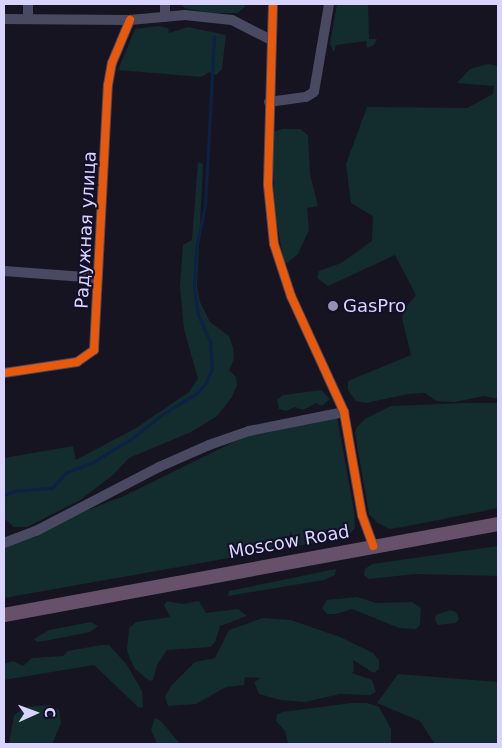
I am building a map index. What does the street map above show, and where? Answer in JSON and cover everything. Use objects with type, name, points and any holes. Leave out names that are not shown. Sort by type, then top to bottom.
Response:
[{"type":"highway","name":"Moscow Road","points":[[4,614],[145,586],[498,524]]},
{"type":"street","points":[[28,4],[28,18]]},
{"type":"street","points":[[165,4],[165,17]]},
{"type":"street","points":[[273,4],[268,186],[274,244],[291,296],[344,412],[362,515],[373,546]]},
{"type":"street","points":[[269,102],[306,98],[314,92],[329,4]]},
{"type":"street","points":[[4,19],[130,20],[185,15],[232,20],[271,40]]},
{"type":"street","name":"Радужная улица","points":[[4,374],[77,362],[94,350],[108,86],[112,63],[130,20]]},
{"type":"street","points":[[4,271],[98,278]]},
{"type":"street","points":[[4,543],[36,531],[159,467],[209,445],[250,431],[344,412]]},
{"type":"green space","points":[[181,4],[245,4],[245,7],[238,13],[210,13],[185,8]]},
{"type":"green space","points":[[337,4],[368,4],[369,39],[377,39],[374,45],[367,48],[366,41],[336,45],[334,52],[330,44]]},
{"type":"green space","points":[[158,26],[168,28],[169,33],[188,27],[226,35],[222,69],[216,75],[209,72],[202,77],[118,70],[135,29]]},
{"type":"green space","points":[[488,64],[498,66],[498,399],[484,396],[455,402],[436,401],[425,393],[408,394],[366,403],[356,401],[348,390],[348,381],[411,355],[402,318],[405,308],[416,295],[395,255],[328,286],[317,278],[319,271],[341,263],[372,241],[373,216],[351,203],[346,164],[367,107],[467,108],[493,94],[494,86],[457,83],[470,69]]},
{"type":"green space","points":[[283,129],[300,129],[308,135],[310,174],[318,206],[307,208],[309,230],[298,254],[287,263],[284,262],[276,218],[272,163],[273,132]]},
{"type":"green space","points":[[198,162],[203,164],[197,287],[200,302],[210,322],[229,336],[233,347],[234,359],[229,370],[236,377],[237,385],[232,397],[217,416],[191,432],[129,458],[113,475],[80,500],[27,527],[14,527],[4,518],[4,458],[73,446],[76,460],[136,428],[189,392],[198,379],[184,329],[180,287],[183,245],[192,240]]},
{"type":"green space","points":[[321,390],[330,399],[322,406],[316,403],[303,410],[295,407],[286,411],[279,409],[277,400],[283,395]]},
{"type":"green space","points":[[498,403],[498,508],[389,529],[378,523],[369,514],[355,433],[357,427],[365,419],[391,406]]},
{"type":"green space","points":[[337,417],[354,511],[355,528],[347,537],[4,598],[4,542],[124,496],[252,433]]},
{"type":"green space","points":[[498,546],[498,576],[415,574],[369,579],[364,575],[365,569],[372,564]]},
{"type":"green space","points":[[336,569],[335,575],[324,580],[228,596],[229,591]]},
{"type":"green space","points":[[357,597],[376,603],[412,602],[421,608],[420,625],[416,629],[399,628],[352,609],[336,614],[327,614],[322,608],[327,600]]},
{"type":"green space","points":[[167,601],[182,604],[199,601],[206,613],[238,609],[247,616],[220,626],[215,642],[210,647],[167,650],[157,665],[153,680],[150,681],[135,669],[131,661],[127,650],[129,628],[136,622],[170,617],[164,605]]},
{"type":"green space","points":[[450,610],[456,612],[459,619],[456,623],[438,625],[435,620],[436,615]]},
{"type":"green space","points":[[263,618],[291,620],[340,637],[373,653],[379,660],[379,669],[374,673],[353,660],[354,671],[352,673],[372,680],[376,692],[370,695],[340,694],[305,702],[281,700],[259,694],[254,682],[261,678],[245,677],[244,685],[226,687],[196,704],[168,706],[165,696],[171,686],[195,662],[215,658],[229,630]]},
{"type":"green space","points":[[91,622],[98,626],[90,632],[37,642],[34,639],[49,630]]},
{"type":"green space","points":[[109,645],[127,665],[142,691],[143,707],[139,708],[94,665],[4,680],[4,664],[13,661],[23,666],[32,658],[63,656],[68,651]]},
{"type":"green space","points":[[398,674],[498,682],[498,744],[435,744],[420,721],[377,703]]},
{"type":"green space","points":[[352,703],[367,703],[379,707],[391,729],[391,744],[288,744],[285,731],[276,721],[277,715],[282,712]]},
{"type":"green space","points":[[50,705],[59,710],[61,723],[52,744],[9,744],[14,715],[26,707]]},
{"type":"green space","points":[[155,718],[161,721],[180,744],[157,744],[151,730]]},
{"type":"waterway","points":[[4,495],[15,491],[52,488],[67,472],[93,462],[134,437],[161,415],[196,394],[206,383],[212,369],[210,342],[198,315],[194,285],[196,249],[205,205],[214,37]]},
{"type":"cycle path","points":[[273,4],[268,185],[274,244],[291,296],[344,412],[362,515],[373,546]]},
{"type":"cycle path","points":[[4,373],[77,362],[94,350],[108,85],[112,63],[130,20]]},
{"type":"place","name":"GasPro","points":[[333,306]]}]
